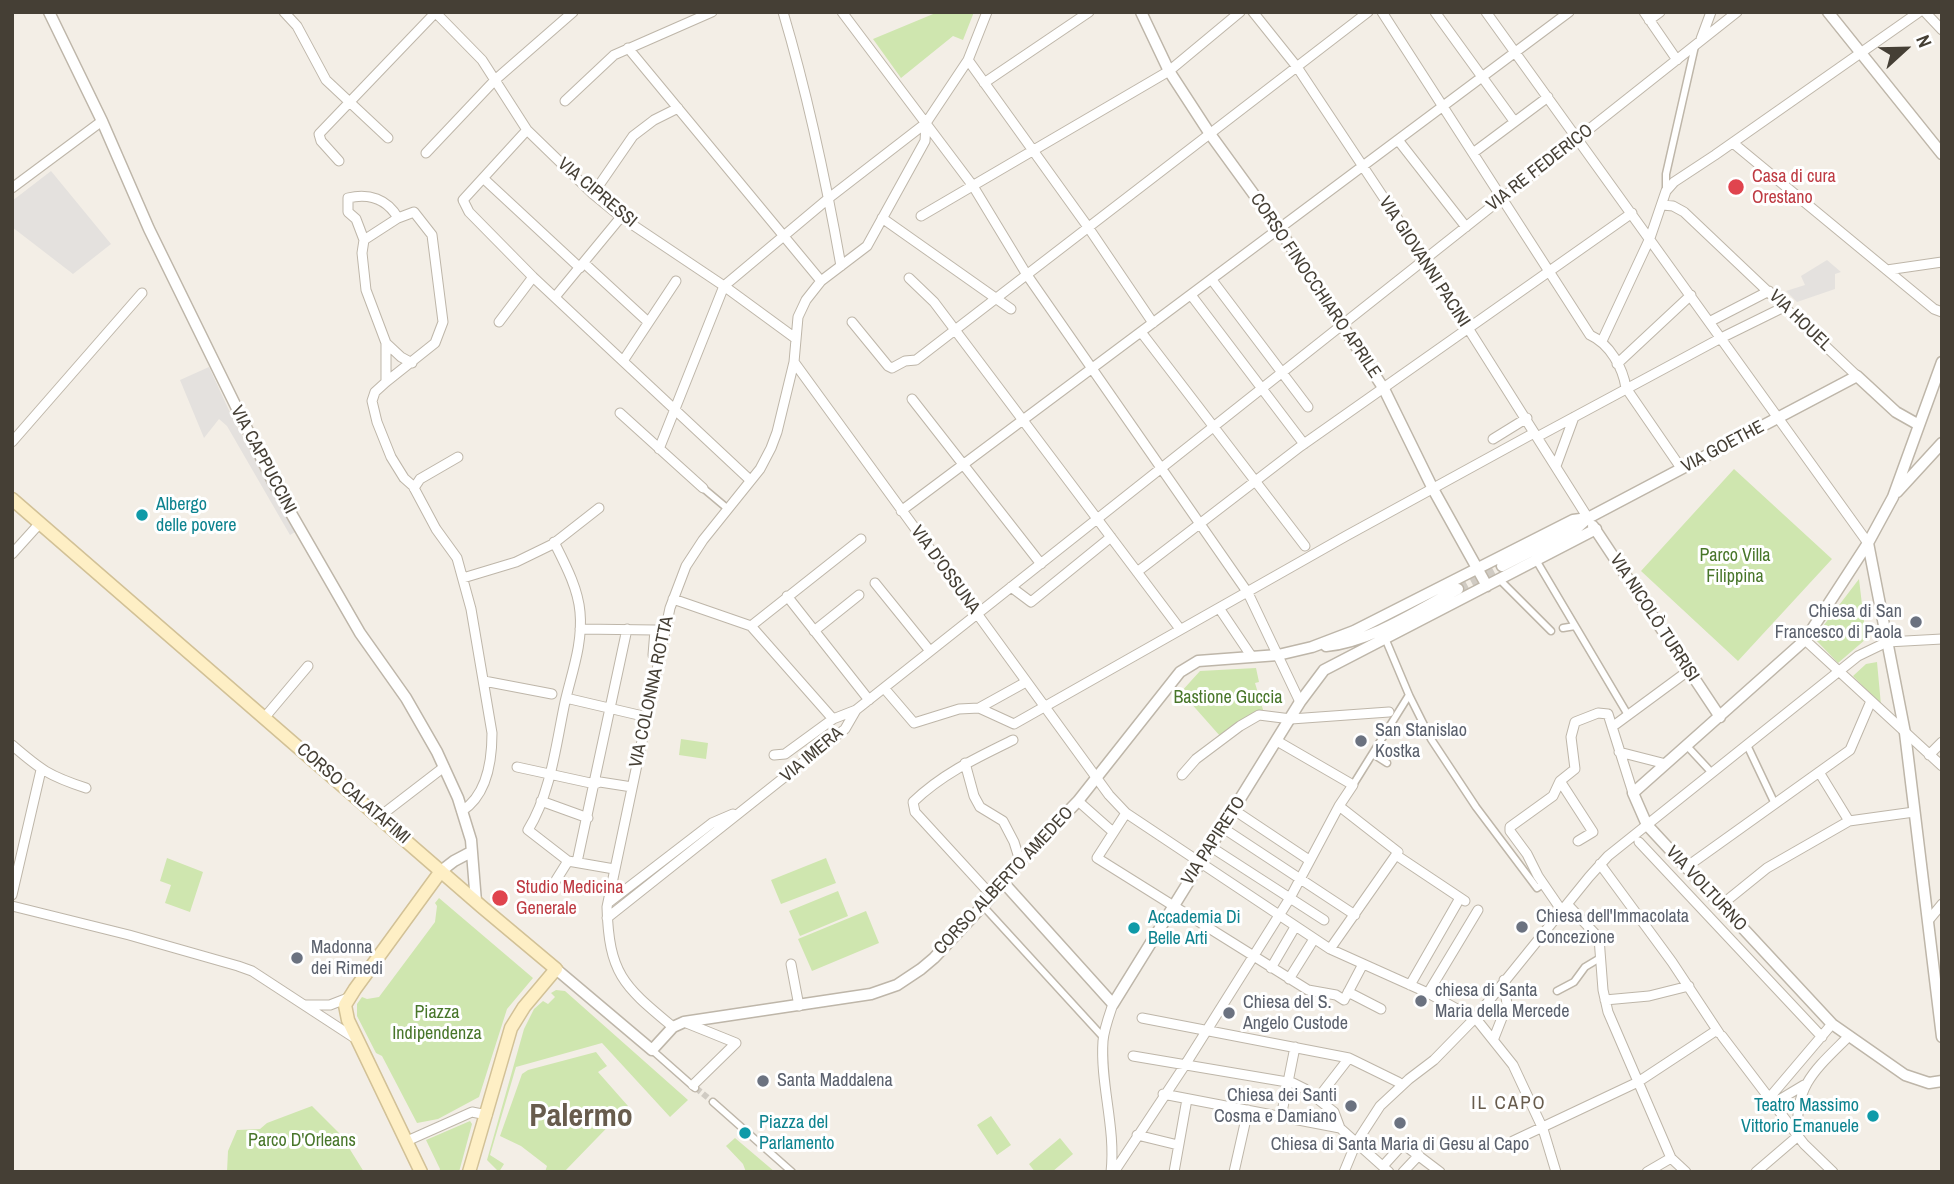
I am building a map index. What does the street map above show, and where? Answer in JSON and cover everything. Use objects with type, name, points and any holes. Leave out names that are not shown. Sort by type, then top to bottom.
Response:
[{"type":"main road","name":"CORSO CALATAFIMI","points":[[12,499],[556,969]]},
{"type":"main road","points":[[421,1172],[348,1020],[345,1005],[441,871]]},
{"type":"main road","points":[[469,1172],[511,1028],[524,1007],[556,969]]},
{"type":"street","name":"VIA CAPPUCCINI","points":[[50,12],[149,229],[273,482],[360,633],[419,720],[444,767],[471,840],[476,902]]},
{"type":"street","points":[[285,12],[297,26],[326,80],[388,138]]},
{"type":"street","points":[[426,153],[495,80],[573,12]]},
{"type":"street","points":[[565,101],[614,55],[712,12]]},
{"type":"street","points":[[783,12],[798,63],[829,198],[841,266]]},
{"type":"street","points":[[842,12],[973,186],[1027,275],[1248,593],[1300,702]]},
{"type":"street","points":[[659,449],[724,286],[829,198],[926,123],[968,60],[987,12]]},
{"type":"street","points":[[984,83],[1089,12]]},
{"type":"street","name":"CORSO FINOCCHIARO APRILE","points":[[1141,12],[1168,71],[1279,229],[1384,389],[1482,589]]},
{"type":"street","points":[[921,216],[1168,71],[1240,12]]},
{"type":"street","name":"VIA GIOVANNI PACINI","points":[[1253,12],[1297,67],[1425,260],[1588,517]]},
{"type":"street","points":[[852,321],[892,368],[905,361],[916,360],[1368,12]]},
{"type":"street","points":[[1382,12],[1590,335],[1602,341],[1624,375],[1626,388],[1681,468]]},
{"type":"street","points":[[1434,12],[1514,121]]},
{"type":"street","points":[[1486,12],[1868,543],[1905,733],[1928,921],[1937,952],[1942,1037]]},
{"type":"street","points":[[901,511],[1569,12]]},
{"type":"street","points":[[1660,12],[1646,16],[1677,60]]},
{"type":"street","points":[[1602,341],[1650,238],[1662,205],[1666,174],[1698,44],[1711,12]]},
{"type":"street","name":"VIA RE FEDERICO","points":[[1343,325],[1737,12]]},
{"type":"street","points":[[1828,12],[1942,154]]},
{"type":"street","points":[[1665,191],[1674,182],[1919,12]]},
{"type":"street","points":[[1925,12],[1942,30]]},
{"type":"street","points":[[339,161],[321,141],[319,134],[435,13]]},
{"type":"street","name":"VIA CIPRESSI","points":[[435,13],[482,60],[527,130],[593,194],[621,217],[724,286],[795,338]]},
{"type":"street","points":[[628,48],[821,281]]},
{"type":"street","points":[[968,60],[1153,323]]},
{"type":"street","points":[[1473,153],[1548,97]]},
{"type":"street","points":[[593,194],[633,136],[654,120],[678,108]]},
{"type":"street","points":[[12,188],[102,121]]},
{"type":"street","name":"VIA COLONNA ROTTA","points":[[694,1087],[736,1043],[678,1025],[637,997],[619,973],[610,944],[607,918],[614,869],[659,656],[673,599],[686,566],[760,469],[777,432],[794,362],[798,317],[806,300],[821,281],[867,246],[925,141],[926,123]]},
{"type":"street","points":[[527,130],[463,200],[470,212],[533,277],[750,480]]},
{"type":"street","points":[[1398,140],[1466,227]]},
{"type":"street","points":[[1733,143],[1934,309],[1942,312]]},
{"type":"street","points":[[483,178],[647,321]]},
{"type":"street","points":[[386,382],[386,344],[366,290],[362,253],[364,240],[356,219],[348,212],[348,198],[362,194],[378,199],[391,205],[398,218]]},
{"type":"street","name":"VIA HOUEL","points":[[1662,205],[1673,206],[1684,212],[1896,412],[1919,425]]},
{"type":"street","points":[[364,240],[398,218],[414,212],[432,235],[443,322],[435,343],[375,392],[372,401],[391,457],[414,488],[436,529],[457,558],[463,578],[484,681],[492,733],[492,752],[484,785],[472,805],[462,811]]},
{"type":"street","points":[[1137,572],[1304,444],[1632,213]]},
{"type":"street","points":[[555,297],[621,217]]},
{"type":"street","points":[[882,218],[1012,309]]},
{"type":"street","points":[[1887,270],[1942,262]]},
{"type":"street","points":[[499,323],[533,277]]},
{"type":"street","points":[[909,278],[934,302],[1180,629]]},
{"type":"street","points":[[1212,279],[1308,407]]},
{"type":"street","points":[[623,361],[676,281]]},
{"type":"street","points":[[1709,322],[1769,292]]},
{"type":"street","points":[[12,442],[142,293]]},
{"type":"street","points":[[1191,295],[1304,444]]},
{"type":"street","points":[[1617,364],[1691,295]]},
{"type":"street","points":[[979,708],[1014,724],[1433,489],[1784,307]]},
{"type":"street","name":"VIA IMERA","points":[[607,918],[845,729],[856,710],[1343,325]]},
{"type":"street","points":[[1142,332],[1305,546]]},
{"type":"street","points":[[386,344],[412,363]]},
{"type":"street","name":"VIA D'OSSUNA","points":[[794,362],[1095,779],[1126,813],[1330,949],[1428,993],[1475,1018],[1494,1038],[1513,1065],[1543,1129],[1556,1172]]},
{"type":"street","points":[[1633,793],[1805,640],[1868,543],[1892,497],[1942,364]]},
{"type":"street","name":"VIA GOETHE","points":[[1588,517],[1857,376]]},
{"type":"street","points":[[912,399],[1041,564]]},
{"type":"street","points":[[620,413],[728,509]]},
{"type":"street","points":[[1556,466],[1574,417]]},
{"type":"street","points":[[1493,439],[1527,418]]},
{"type":"street","points":[[1892,497],[1940,449]]},
{"type":"street","points":[[414,488],[420,479],[458,457]]},
{"type":"street","points":[[463,578],[516,562],[555,542],[599,508]]},
{"type":"street","points":[[1502,566],[1577,528],[1588,517]]},
{"type":"street","name":"VIA NICOLÒ TURRISI","points":[[1588,517],[1720,717]]},
{"type":"street","name":"CORSO ALBERTO AMEDEO","points":[[678,1025],[871,994],[897,985],[934,958],[1078,801],[1180,672],[1198,661],[1279,655],[1312,647],[1354,631],[1573,520],[1588,517]]},
{"type":"street","points":[[12,554],[40,523]]},
{"type":"street","points":[[1543,884],[1537,888],[1476,807],[1432,738],[1409,695],[1384,638],[1596,530]]},
{"type":"street","points":[[1012,587],[1031,602],[1111,537]]},
{"type":"street","points":[[751,626],[861,539]]},
{"type":"street","points":[[555,542],[573,582],[580,611],[580,646],[549,775],[528,830],[573,861],[614,869]]},
{"type":"street","points":[[1536,560],[1628,715]]},
{"type":"street","points":[[1500,580],[1551,631]]},
{"type":"street","points":[[875,583],[930,651]]},
{"type":"street","name":"CORSO ALBERTO AMEDEO","points":[[1312,647],[1361,639],[1458,589]]},
{"type":"street","points":[[814,631],[859,595]]},
{"type":"street","points":[[787,596],[869,700]]},
{"type":"street","points":[[673,599],[751,626],[833,719]]},
{"type":"street","points":[[1219,608],[1252,657]]},
{"type":"street","points":[[1563,628],[1575,626]]},
{"type":"street","points":[[580,629],[655,630],[653,655],[659,656]]},
{"type":"street","points":[[553,884],[573,861],[588,818],[627,629]]},
{"type":"street","name":"VIA PAPIRETO","points":[[1113,1004],[1316,679],[1335,663],[1384,638]]},
{"type":"street","points":[[1344,1172],[1356,1143],[1380,1106],[1434,1060],[1475,1018],[1600,864],[1858,656],[1888,642],[1942,639]]},
{"type":"street","points":[[1805,640],[1942,766]]},
{"type":"street","points":[[265,717],[308,666]]},
{"type":"street","points":[[1612,727],[1688,671]]},
{"type":"street","points":[[484,681],[552,694]]},
{"type":"street","points":[[884,688],[914,723],[959,709],[979,708],[1026,682]]},
{"type":"street","points":[[1112,1172],[1185,1065],[1290,898],[1339,806],[1409,695]]},
{"type":"street","points":[[566,698],[647,717]]},
{"type":"street","points":[[1685,868],[1850,750],[1871,701]]},
{"type":"street","points":[[774,755],[785,754],[833,719],[856,710]]},
{"type":"street","points":[[1182,775],[1196,759],[1259,715],[1291,719],[1389,712]]},
{"type":"street","name":"VIA VOLTURNO","points":[[1560,781],[1576,767],[1572,737],[1574,724],[1598,713],[1608,714],[1633,793],[1647,825],[1685,868],[1832,1024],[1905,1075],[1929,1083],[1942,1081]]},
{"type":"street","points":[[992,896],[915,812],[913,802],[931,784],[965,763],[1013,740]]},
{"type":"street","points":[[1277,741],[1353,785]]},
{"type":"street","points":[[1929,755],[1942,742]]},
{"type":"street","points":[[12,745],[41,770],[86,788]]},
{"type":"street","points":[[1747,745],[1775,804]]},
{"type":"street","points":[[1687,746],[1712,773]]},
{"type":"street","points":[[1619,752],[1666,764]]},
{"type":"street","points":[[1373,754],[1387,763]]},
{"type":"street","points":[[965,763],[974,796],[980,807],[1003,821],[1014,842],[1020,862]]},
{"type":"street","points":[[379,817],[444,767]]},
{"type":"street","points":[[517,767],[595,784],[600,782],[632,787]]},
{"type":"street","points":[[12,895],[41,770]]},
{"type":"street","points":[[1819,772],[1849,821]]},
{"type":"street","points":[[1560,781],[1553,796],[1513,824],[1510,831],[1527,854],[1543,884],[1599,938],[1605,1000],[1671,1158],[1686,1172]]},
{"type":"street","points":[[1560,781],[1593,832],[1578,841]]},
{"type":"street","points":[[541,801],[588,818]]},
{"type":"street","points":[[1078,801],[1113,832]]},
{"type":"street","points":[[1339,806],[1397,853],[1462,899],[1410,985]]},
{"type":"street","points":[[608,904],[712,823],[745,809]]},
{"type":"street","points":[[1234,810],[1309,860]]},
{"type":"street","points":[[1126,813],[1097,858],[1308,990],[1336,995],[1344,1000],[1363,964]]},
{"type":"street","points":[[1720,905],[1767,868],[1849,821],[1914,813]]},
{"type":"street","points":[[1223,828],[1355,915]]},
{"type":"street","name":"VIA VOLTURNO","points":[[1639,842],[1822,1037],[1831,1040],[1835,1049]]},
{"type":"street","points":[[1211,847],[1324,920]]},
{"type":"street","points":[[441,871],[471,852]]},
{"type":"street","points":[[1330,949],[1397,853]]},
{"type":"street","points":[[1600,864],[1689,986],[1719,1033],[1798,1136],[1833,1172]]},
{"type":"street","points":[[1003,883],[1113,1004],[1103,1037],[1112,1172]]},
{"type":"street","points":[[1928,921],[1942,904]]},
{"type":"street","points":[[12,906],[129,935],[252,971],[345,1030],[360,1044]]},
{"type":"street","points":[[983,906],[1103,1037]]},
{"type":"street","points":[[1428,993],[1479,910]]},
{"type":"street","points":[[1271,968],[1295,927]]},
{"type":"street","points":[[1289,979],[1314,939]]},
{"type":"street","points":[[1558,991],[1574,982],[1585,967],[1600,958]]},
{"type":"street","points":[[791,964],[799,1006]]},
{"type":"street","name":"CORSO CALATAFIMI","points":[[556,969],[694,1087]]},
{"type":"street","points":[[1494,1038],[1507,1005],[1504,980]]},
{"type":"street","points":[[1605,1000],[1649,996],[1689,986]]},
{"type":"street","points":[[1348,992],[1381,1009]]},
{"type":"street","points":[[304,1005],[330,1005],[348,998]]},
{"type":"street","points":[[1142,1018],[1349,1058],[1401,1086]]},
{"type":"street","points":[[1772,1100],[1832,1024]]},
{"type":"street","points":[[652,1050],[678,1025]]},
{"type":"street","points":[[1513,1141],[1638,1082],[1719,1033]]},
{"type":"street","points":[[1798,1136],[1796,1118],[1799,1098],[1805,1084],[1849,1036]]},
{"type":"street","points":[[1281,1117],[1295,1047]]},
{"type":"street","points":[[1133,1056],[1288,1082],[1305,1089],[1334,1112],[1340,1128],[1386,1169],[1403,1144],[1440,1172]]},
{"type":"street","points":[[1318,1098],[1349,1058]]},
{"type":"street","points":[[1772,1100],[1805,1084]]},
{"type":"street","points":[[1164,1094],[1340,1128]]},
{"type":"street","points":[[1174,1172],[1187,1099]]},
{"type":"street","points":[[713,1102],[792,1172]]},
{"type":"street","points":[[1234,1172],[1248,1111]]},
{"type":"street","points":[[407,1141],[472,1112],[487,1115]]},
{"type":"street","points":[[1138,1135],[1178,1145]]},
{"type":"street","points":[[1756,1172],[1798,1136]]},
{"type":"street","points":[[1403,1172],[1419,1155]]},
{"type":"street","points":[[1647,1172],[1671,1158]]},
{"type":"green space","points":[[938,12],[974,12],[963,40],[953,36],[901,78],[873,39]]},
{"type":"green space","name":"Parco Villa Filippina","points":[[1734,469],[1832,559],[1738,661],[1641,571]]},
{"type":"green space","points":[[1859,579],[1866,639],[1838,663],[1814,638]]},
{"type":"green space","points":[[1877,662],[1881,705],[1853,676],[1866,664]]},
{"type":"green space","name":"Bastione Guccia","points":[[1256,668],[1259,682],[1255,683],[1264,713],[1220,736],[1181,692],[1200,671]]},
{"type":"green space","points":[[681,739],[708,743],[706,759],[679,755]]},
{"type":"green space","points":[[167,858],[203,872],[190,912],[165,903],[171,885],[160,881]]},
{"type":"green space","points":[[826,858],[836,883],[781,904],[771,880]]},
{"type":"green space","points":[[838,891],[848,916],[800,936],[789,911]]},
{"type":"green space","name":"Piazza Indipendenza","points":[[439,898],[533,978],[507,1009],[479,1097],[438,1119],[417,1123],[382,1056],[376,1053],[357,1016],[357,1004],[362,997],[379,997],[435,922],[435,903]]},
{"type":"green space","points":[[866,911],[879,943],[812,971],[798,939]]},
{"type":"green space","points":[[556,990],[565,991],[688,1100],[670,1117],[602,1043],[516,1067],[490,1155],[504,1164],[499,1172],[487,1160],[524,1029],[534,1009],[543,1001],[548,1004],[555,997],[551,993]]},
{"type":"green space","points":[[596,1052],[607,1066],[598,1072],[628,1106],[564,1172],[545,1172],[547,1166],[521,1146],[500,1136],[522,1074],[528,1070]]},
{"type":"green space","name":"Parco D'Orleans","points":[[312,1106],[341,1135],[364,1172],[227,1172],[228,1151],[237,1130],[260,1129],[267,1123]]},
{"type":"green space","points":[[991,1116],[1011,1145],[997,1155],[977,1125]]},
{"type":"green space","points":[[470,1121],[472,1124],[459,1172],[439,1172],[426,1140]]},
{"type":"green space","points":[[735,1138],[775,1172],[746,1172],[743,1164],[726,1146]]},
{"type":"green space","points":[[1060,1138],[1073,1154],[1052,1172],[1035,1172],[1029,1164]]},
{"type":"shaded area","points":[[51,171],[111,244],[73,274],[12,227],[12,201]]},
{"type":"shaded area","points":[[1827,260],[1841,272],[1835,274],[1835,289],[1797,302],[1786,291],[1805,285],[1801,276]]},
{"type":"shaded area","points":[[209,367],[233,419],[295,532],[290,535],[227,426],[219,419],[204,438],[180,380]]},
{"type":"tunnel","points":[[1458,589],[1502,566]]},
{"type":"tunnel","points":[[696,1088],[713,1102]]},
{"type":"place","name":"Casa di cura Orestano","points":[[1736,187]]},
{"type":"place","name":"Albergo delle povere","points":[[142,515]]},
{"type":"place","name":"Chiesa di San Francesco di Paola","points":[[1916,622]]},
{"type":"place","name":"San Stanislao Kostka","points":[[1361,741]]},
{"type":"place","name":"Studio Medicina Generale","points":[[500,898]]},
{"type":"place","name":"Chiesa dell'Immacolata Concezione","points":[[1522,927]]},
{"type":"place","name":"Accademia Di Belle Arti","points":[[1134,928]]},
{"type":"place","name":"Madonna dei Rimedi","points":[[297,958]]},
{"type":"place","name":"chiesa di Santa Maria della Mercede","points":[[1421,1001]]},
{"type":"place","name":"Chiesa del S. Angelo Custode","points":[[1229,1013]]},
{"type":"place","name":"Santa Maddalena","points":[[763,1081]]},
{"type":"place","name":"Chiesa dei Santi Cosma e Damiano","points":[[1351,1106]]},
{"type":"place","name":"Teatro Massimo Vittorio Emanuele","points":[[1873,1116]]},
{"type":"place","name":"Chiesa di Santa Maria di Gesu al Capo","points":[[1400,1123]]},
{"type":"place","name":"Piazza del Parlamento","points":[[745,1133]]},
{"type":"district","name":"IL CAPO","points":[[1509,1104]]},
{"type":"district","name":"Palermo","points":[[581,1117]]}]
